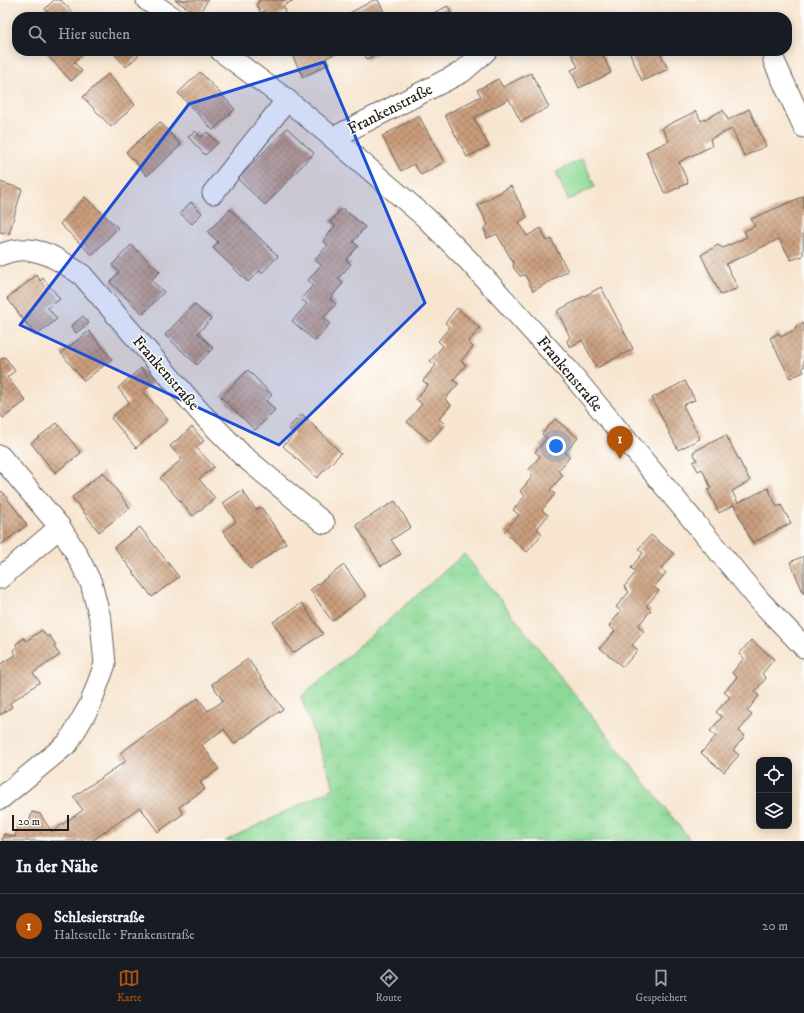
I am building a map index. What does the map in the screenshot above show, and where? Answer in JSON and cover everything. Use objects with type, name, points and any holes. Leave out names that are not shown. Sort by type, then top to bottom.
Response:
[{"type":"street","points":[[147,0],[165,12]]},
{"type":"street","name":"Frankenstraße","points":[[228,56],[287,100],[424,217],[521,317],[569,371],[760,601],[804,647]]},
{"type":"street","name":"Frankenstraße","points":[[333,138],[462,72],[480,56]]},
{"type":"street","points":[[774,60],[804,127]]},
{"type":"street","points":[[213,193],[287,100]]},
{"type":"street","name":"Frankenstraße","points":[[0,255],[13,250],[39,251],[60,260],[82,275],[200,412],[231,444],[242,455],[324,523]]},
{"type":"street","points":[[0,456],[60,527],[76,553],[91,583],[101,622],[105,664],[90,705],[68,743],[0,799]]},
{"type":"street","points":[[0,578],[60,527]]},
{"type":"highlighted area","points":[[324,62],[425,303],[279,445],[20,325],[189,104]]},
{"type":"green space","points":[[583,159],[595,187],[568,200],[556,172]]},
{"type":"green space","points":[[464,554],[691,841],[225,841],[334,788],[301,697]]},
{"type":"building","points":[[54,0],[61,0],[72,12],[48,12],[45,9]]},
{"type":"building","points":[[175,0],[208,0],[200,12],[193,12]]},
{"type":"building","points":[[258,0],[294,0],[283,6],[286,11],[284,12],[260,12],[256,4],[259,2]]},
{"type":"building","points":[[374,0],[378,0],[384,12],[352,12]]},
{"type":"building","points":[[448,6],[451,12],[435,12]]},
{"type":"building","points":[[48,56],[80,56],[74,62],[82,71],[71,81]]},
{"type":"building","points":[[116,56],[138,56],[126,67]]},
{"type":"building","points":[[292,56],[330,56],[326,58],[329,64],[303,77]]},
{"type":"building","points":[[366,56],[373,56],[367,59]]},
{"type":"building","points":[[572,56],[603,56],[611,73],[579,88],[571,70],[578,67]]},
{"type":"building","points":[[631,56],[662,56],[668,69],[642,81]]},
{"type":"building","points":[[200,72],[235,109],[213,130],[178,93]]},
{"type":"building","points":[[531,73],[549,107],[521,122],[509,99],[474,118],[489,146],[467,157],[445,115],[481,96],[477,90],[498,79],[503,87]]},
{"type":"building","points":[[108,74],[135,105],[111,127],[83,97]]},
{"type":"building","points":[[749,109],[766,146],[744,156],[732,129],[710,139],[712,146],[679,162],[688,183],[665,194],[646,152],[669,141],[662,128],[696,111],[701,121],[723,110],[728,120]]},
{"type":"building","points":[[419,116],[444,162],[421,175],[414,164],[401,171],[382,136]]},
{"type":"building","points":[[160,122],[181,145],[147,176],[126,152]]},
{"type":"building","points":[[287,128],[314,153],[265,205],[238,179]]},
{"type":"building","points":[[195,131],[201,137],[207,132],[218,143],[205,155],[188,137]]},
{"type":"building","points":[[0,182],[22,189],[9,234],[0,232]]},
{"type":"building","points":[[511,186],[527,217],[519,222],[527,236],[541,228],[547,241],[551,239],[568,271],[533,291],[525,275],[520,276],[513,267],[514,264],[497,234],[487,238],[484,228],[488,225],[478,205]]},
{"type":"building","points":[[804,196],[803,256],[791,260],[779,239],[726,264],[738,288],[721,295],[701,255],[718,245],[723,248],[747,237],[744,231],[755,226],[751,219]]},
{"type":"building","points":[[85,197],[118,228],[92,255],[60,224]]},
{"type":"building","points":[[191,202],[202,213],[192,224],[180,213]]},
{"type":"building","points":[[342,208],[365,227],[353,242],[358,246],[346,260],[351,264],[338,279],[343,283],[330,299],[336,304],[324,318],[330,323],[315,341],[292,321],[307,304],[301,299],[313,285],[308,280],[321,265],[315,260],[328,245],[323,241],[335,226],[330,222]]},
{"type":"building","points":[[230,209],[278,256],[262,273],[259,271],[248,282],[213,248],[218,242],[208,232]]},
{"type":"building","points":[[131,245],[160,272],[151,280],[164,292],[143,314],[110,282],[119,272],[112,265]]},
{"type":"building","points":[[37,275],[40,281],[43,278],[60,299],[48,308],[57,319],[36,336],[7,298]]},
{"type":"building","points":[[601,287],[633,349],[597,368],[582,340],[572,346],[569,346],[567,341],[570,337],[557,311]]},
{"type":"building","points":[[194,304],[211,319],[198,333],[213,348],[197,365],[165,335]]},
{"type":"building","points":[[457,308],[480,328],[468,342],[473,347],[461,361],[466,365],[453,380],[458,384],[445,399],[451,405],[439,419],[445,424],[430,441],[407,422],[422,404],[416,399],[428,385],[423,381],[436,365],[430,361],[443,346],[438,341],[450,327],[445,323]]},
{"type":"building","points":[[83,316],[89,323],[76,333],[71,326]]},
{"type":"building","points":[[804,323],[804,367],[802,368],[804,372],[790,378],[770,338],[779,333],[781,337],[796,329],[795,327]]},
{"type":"building","points":[[89,331],[112,359],[84,381],[61,353]]},
{"type":"building","points":[[5,357],[15,371],[7,377],[26,401],[3,418],[0,414],[0,360]]},
{"type":"building","points":[[141,368],[153,383],[143,391],[168,420],[136,448],[111,418],[129,402],[118,388]]},
{"type":"building","points":[[248,370],[272,395],[266,401],[275,410],[255,430],[221,397]]},
{"type":"building","points":[[685,381],[695,400],[683,405],[700,439],[678,450],[652,398]]},
{"type":"building","points":[[302,414],[341,453],[317,478],[283,446],[294,434],[288,428]]},
{"type":"building","points":[[555,419],[578,438],[565,453],[570,457],[558,471],[563,475],[550,490],[555,494],[542,510],[548,515],[537,529],[542,534],[527,552],[504,532],[519,515],[513,510],[525,496],[520,491],[533,476],[528,471],[540,456],[535,452],[547,438],[542,434]]},
{"type":"building","points":[[57,423],[81,453],[55,473],[31,443]]},
{"type":"building","points":[[192,427],[204,441],[196,447],[214,467],[199,479],[215,498],[193,516],[160,478],[182,459],[170,446]]},
{"type":"building","points":[[726,435],[750,481],[732,491],[738,503],[768,488],[777,507],[781,505],[791,523],[752,543],[734,505],[719,513],[708,490],[711,488],[702,469],[698,471],[693,462],[697,460],[693,452]]},
{"type":"building","points":[[103,472],[130,508],[99,532],[72,497]]},
{"type":"building","points":[[242,490],[256,510],[261,507],[286,543],[250,569],[223,531],[236,522],[223,503]]},
{"type":"building","points":[[2,491],[27,525],[0,545],[0,493]]},
{"type":"building","points":[[395,501],[411,527],[391,540],[401,554],[381,566],[356,525]]},
{"type":"building","points":[[140,527],[179,577],[152,597],[114,547]]},
{"type":"building","points":[[651,535],[674,554],[661,569],[666,573],[654,587],[659,591],[646,606],[651,610],[638,626],[644,631],[632,645],[638,650],[623,667],[600,648],[615,631],[609,626],[621,611],[616,607],[629,592],[624,587],[636,572],[631,568],[643,553],[638,549]]},
{"type":"building","points":[[804,556],[804,594],[790,562]]},
{"type":"building","points":[[344,565],[366,596],[332,621],[310,590]]},
{"type":"building","points":[[302,603],[323,634],[293,653],[273,622]]},
{"type":"building","points":[[42,630],[47,637],[49,635],[56,645],[54,647],[60,655],[33,673],[40,682],[10,703],[12,707],[0,715],[0,664],[16,655],[13,650],[17,647],[16,644],[24,638],[26,641]]},
{"type":"building","points":[[751,640],[774,659],[762,674],[766,678],[755,692],[759,696],[747,711],[752,715],[739,731],[745,736],[733,750],[739,755],[724,772],[701,753],[716,736],[710,731],[722,717],[716,712],[730,697],[724,692],[737,677],[732,673],[744,658],[739,654]]},
{"type":"building","points":[[248,659],[283,709],[234,744],[224,729],[202,745],[219,769],[200,782],[205,789],[179,807],[183,814],[158,832],[140,807],[92,841],[2,841],[4,834],[15,837],[18,824],[28,826],[32,812],[40,814],[52,832],[83,810],[73,797],[126,761],[120,753],[198,698],[208,711],[223,701],[212,684]]},
{"type":"place","name":"Schlesierstraße","points":[[620,459]]}]
